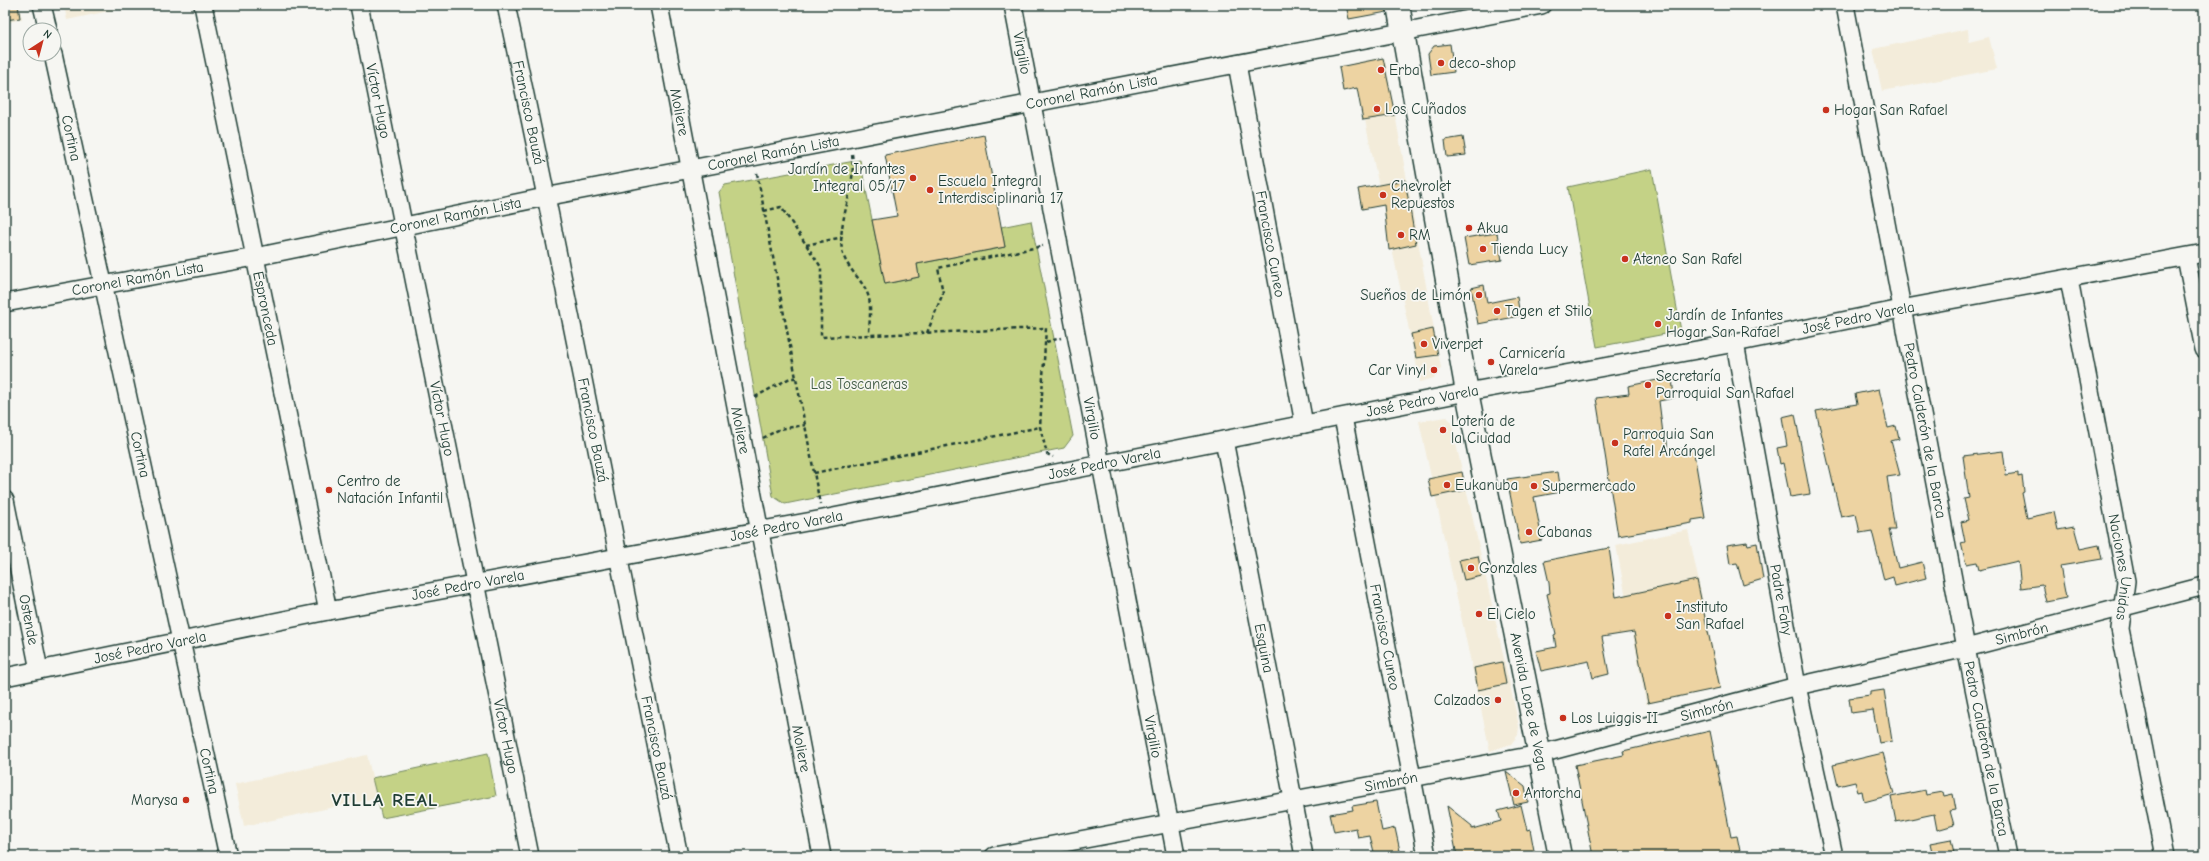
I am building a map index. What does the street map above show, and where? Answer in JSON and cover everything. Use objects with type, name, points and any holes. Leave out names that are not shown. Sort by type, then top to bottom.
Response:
[{"type":"main road","name":"Avenida Lope de Vega","points":[[1398,5],[1467,392],[1560,856]]},
{"type":"street","points":[[42,5],[46,22]]},
{"type":"street","name":"Espronceda","points":[[204,5],[328,611]]},
{"type":"street","name":"Víctor Hugo","points":[[359,5],[530,856]]},
{"type":"street","name":"Francisco Bauzá","points":[[506,5],[540,160],[545,197],[617,558],[679,856]]},
{"type":"street","name":"Moliere","points":[[659,5],[822,856]]},
{"type":"street","name":"Virgilio","points":[[1013,5],[1176,856]]},
{"type":"street","name":"Coronel Ramón Lista","points":[[5,303],[255,256],[403,225],[1032,102],[1542,5]]},
{"type":"street","name":"Pedro Calderón de la Barca","points":[[1844,5],[1966,648],[2008,856]]},
{"type":"street","name":"Cortina","points":[[55,62],[228,856]]},
{"type":"street","name":"Francisco Cuneo","points":[[1237,64],[1304,424]]},
{"type":"street","name":"José Pedro Varela","points":[[5,677],[328,611],[823,519],[1304,424],[1343,418],[1467,392],[1735,343],[2204,253]]},
{"type":"street","points":[[2186,257],[2204,350]]},
{"type":"street","name":"Naciones Unidas","points":[[2069,279],[2126,581],[2120,629],[2165,856]]},
{"type":"street","name":"Padre Fahy","points":[[1735,343],[1797,686],[1834,856]]},
{"type":"street","name":"Francisco Cuneo","points":[[1343,418],[1426,856]]},
{"type":"street","name":"Esquina","points":[[1224,440],[1304,856]]},
{"type":"street","name":"Ostende","points":[[5,500],[39,670]]},
{"type":"street","name":"Simbrón","points":[[994,856],[1169,822],[1293,801],[1540,754],[1797,686],[1966,648],[2122,606],[2204,586]]},
{"type":"path","points":[[849,138],[854,176],[842,250],[844,258],[868,296],[869,335]]},
{"type":"path","points":[[753,157],[823,519]]},
{"type":"path","points":[[764,211],[781,207],[821,267],[822,337],[1046,328],[1040,427],[1047,454],[1079,469]]},
{"type":"path","points":[[806,245],[843,237]]},
{"type":"path","points":[[927,332],[943,293],[938,268],[1059,243]]},
{"type":"path","points":[[755,397],[790,378],[796,378]]},
{"type":"path","points":[[763,438],[780,429],[805,425]]},
{"type":"path","points":[[814,472],[1040,427]]},
{"type":"shaded area","points":[[5,5],[19,5],[22,19],[5,23]]},
{"type":"shaded area","points":[[64,5],[137,5],[67,20]]},
{"type":"shaded area","points":[[1968,29],[1969,42],[1989,37],[1997,69],[1882,91],[1873,49]]},
{"type":"shaded area","points":[[1381,58],[1385,59],[1441,368],[1434,378],[1420,382],[1353,63]]},
{"type":"shaded area","points":[[1447,417],[1451,421],[1519,726],[1518,735],[1511,744],[1490,751],[1419,421]]},
{"type":"shaded area","name":"Instituto San Rafael","points":[[1688,530],[1721,688],[1646,704],[1616,545]]},
{"type":"shaded area","points":[[367,755],[377,798],[244,826],[235,784]]},
{"type":"green space","name":"Las Toscaneras","points":[[860,160],[885,284],[919,277],[917,264],[1005,247],[1001,227],[1031,221],[1073,436],[1064,448],[785,504],[773,496],[719,192],[725,185]]},
{"type":"green space","name":"Ateneo San Rafel","points":[[1652,169],[1681,331],[1597,347],[1568,187]]},
{"type":"green space","points":[[488,753],[496,796],[382,818],[372,778]]},
{"type":"building","points":[[5,5],[18,5],[20,18],[5,20]]},
{"type":"building","points":[[1346,5],[1386,5],[1387,12],[1349,19]]},
{"type":"building","name":"deco-shop","points":[[1450,44],[1454,72],[1431,75],[1428,54],[1434,46]]},
{"type":"building","points":[[1383,58],[1395,115],[1363,120],[1357,88],[1343,91],[1339,67]]},
{"type":"building","name":"Escuela Integral Interdisciplinaria 17","points":[[984,135],[1005,247],[917,264],[919,277],[885,284],[872,220],[897,216],[885,155]]},
{"type":"building","points":[[1463,137],[1466,155],[1447,157],[1445,140]]},
{"type":"building","points":[[1405,180],[1416,244],[1389,250],[1384,205],[1362,209],[1358,189]]},
{"type":"building","name":"Tienda Lucy","points":[[1497,233],[1502,260],[1469,265],[1464,238]]},
{"type":"building","name":"Tagen et Stilo","points":[[1484,285],[1487,303],[1517,297],[1520,316],[1478,324],[1471,288]]},
{"type":"building","name":"Viverpet","points":[[1433,329],[1438,355],[1416,358],[1411,334]]},
{"type":"building","points":[[1672,377],[1674,398],[1659,401],[1663,434],[1666,433],[1668,451],[1693,447],[1705,518],[1692,520],[1692,523],[1618,536],[1596,398],[1629,394],[1628,386]]},
{"type":"building","points":[[1879,389],[1888,428],[1896,426],[1899,439],[1891,441],[1900,475],[1887,477],[1895,530],[1889,530],[1898,568],[1922,562],[1926,578],[1895,586],[1893,577],[1884,580],[1872,531],[1860,533],[1856,514],[1841,517],[1816,411],[1857,404],[1855,394]]},
{"type":"building","points":[[1795,414],[1810,494],[1790,497],[1783,463],[1780,464],[1777,448],[1787,446],[1782,417]]},
{"type":"building","points":[[2003,451],[2006,475],[2018,473],[2018,477],[2022,476],[2024,491],[2022,492],[2027,518],[2054,512],[2058,530],[2074,527],[2080,549],[2099,545],[2102,559],[2060,566],[2066,598],[2046,602],[2042,585],[2021,588],[2018,561],[1979,570],[1977,562],[1966,564],[1961,543],[1965,542],[1961,522],[1969,520],[1964,499],[1969,498],[1963,456]]},
{"type":"building","name":"Eukanuba","points":[[1462,472],[1466,490],[1432,497],[1428,479]]},
{"type":"building","points":[[1558,472],[1561,492],[1534,497],[1542,540],[1520,544],[1507,479]]},
{"type":"building","points":[[1747,542],[1748,545],[1757,543],[1763,579],[1743,585],[1737,563],[1730,564],[1727,545]]},
{"type":"building","points":[[1609,548],[1616,597],[1697,580],[1720,688],[1648,703],[1634,632],[1602,637],[1609,674],[1593,678],[1589,661],[1541,671],[1536,651],[1556,647],[1554,635],[1556,634],[1547,594],[1550,593],[1549,583],[1544,561]]},
{"type":"building","name":"Gonzales","points":[[1478,556],[1482,576],[1464,580],[1459,560]]},
{"type":"building","points":[[1502,662],[1506,684],[1478,690],[1474,668]]},
{"type":"building","points":[[1884,690],[1892,741],[1879,743],[1873,710],[1851,713],[1849,698],[1870,695],[1870,692]]},
{"type":"building","points":[[1710,731],[1731,837],[1737,836],[1741,856],[1593,856],[1575,765],[1624,755],[1623,751]]},
{"type":"building","points":[[1883,753],[1894,794],[1864,802],[1862,791],[1858,792],[1855,782],[1838,786],[1833,765]]},
{"type":"building","points":[[1506,771],[1525,786],[1528,802],[1514,805]]},
{"type":"building","points":[[1925,790],[1926,795],[1943,792],[1944,796],[1953,794],[1956,810],[1950,811],[1954,825],[1937,830],[1934,814],[1896,822],[1891,797]]},
{"type":"building","points":[[1376,802],[1382,831],[1395,828],[1400,851],[1375,856],[1370,836],[1358,838],[1356,828],[1334,832],[1330,814],[1353,810],[1352,806]]},
{"type":"building","points":[[1521,805],[1527,830],[1530,829],[1535,856],[1457,856],[1447,806],[1472,826],[1472,829],[1501,821],[1498,811]]},
{"type":"building","points":[[1951,839],[1954,853],[1933,856],[1930,843]]},
{"type":"place","name":"deco-shop","points":[[1441,63]]},
{"type":"place","name":"Erba","points":[[1381,70]]},
{"type":"place","name":"Los Cuñados","points":[[1377,109]]},
{"type":"place","name":"Hogar San Rafael","points":[[1826,110]]},
{"type":"place","name":"Jardín de Infantes Integral 05/17","points":[[913,178]]},
{"type":"place","name":"Escuela Integral Interdisciplinaria 17","points":[[930,190]]},
{"type":"place","name":"Chevrolet Repuestos","points":[[1383,195]]},
{"type":"place","name":"Akua","points":[[1469,228]]},
{"type":"place","name":"RM","points":[[1401,235]]},
{"type":"place","name":"Tienda Lucy","points":[[1483,249]]},
{"type":"place","name":"Ateneo San Rafel","points":[[1625,259]]},
{"type":"place","name":"Sueños de Limón","points":[[1479,295]]},
{"type":"place","name":"Tagen et Stilo","points":[[1497,311]]},
{"type":"place","name":"Jardín de Infantes Hogar San Rafael","points":[[1658,324]]},
{"type":"place","name":"Viverpet","points":[[1424,344]]},
{"type":"place","name":"Carnicería Varela","points":[[1491,362]]},
{"type":"place","name":"Car Vinyl","points":[[1434,370]]},
{"type":"place","name":"Secretaría Parroquial San Rafael","points":[[1648,385]]},
{"type":"place","name":"Lotería de la Ciudad","points":[[1443,430]]},
{"type":"place","name":"Parroquia San Rafel Arcángel","points":[[1615,443]]},
{"type":"place","name":"Eukanuba","points":[[1447,485]]},
{"type":"place","name":"Supermercado","points":[[1534,486]]},
{"type":"place","name":"Centro de Natación Infantil","points":[[329,490]]},
{"type":"place","name":"Cabanas","points":[[1529,532]]},
{"type":"place","name":"Gonzales","points":[[1471,568]]},
{"type":"place","name":"El Cielo","points":[[1479,614]]},
{"type":"place","name":"Instituto San Rafael","points":[[1668,616]]},
{"type":"place","name":"Calzados","points":[[1498,700]]},
{"type":"place","name":"Los Luiggis II","points":[[1563,718]]},
{"type":"place","name":"Antorcha","points":[[1516,793]]},
{"type":"place","name":"Marysa","points":[[186,800]]},
{"type":"district","name":"VILLA REAL","points":[[385,800]]}]
